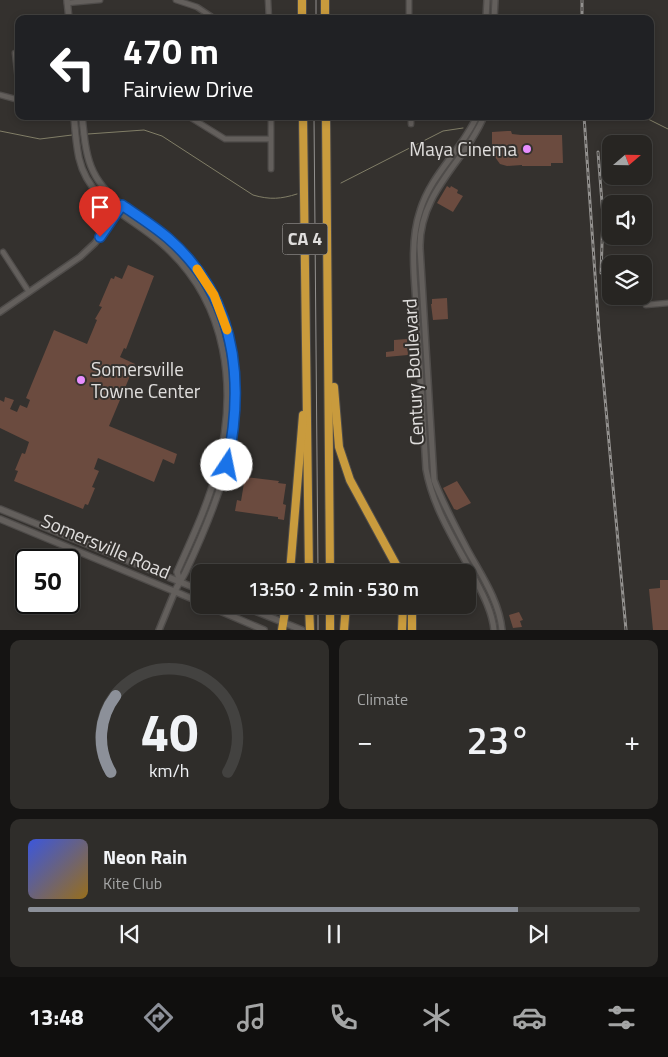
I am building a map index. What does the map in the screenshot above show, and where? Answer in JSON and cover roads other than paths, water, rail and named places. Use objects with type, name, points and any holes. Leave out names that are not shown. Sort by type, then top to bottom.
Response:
[{"type":"highway","points":[[302,0],[302,15]]},
{"type":"highway","points":[[325,0],[325,15]]},
{"type":"highway","name":"CA 4","points":[[303,120],[309,564]]},
{"type":"highway","name":"CA 4","points":[[326,120],[330,564]]},
{"type":"highway","points":[[329,340],[339,448],[358,498],[395,564]]},
{"type":"highway","points":[[291,564],[306,361]]},
{"type":"highway","points":[[310,614],[310,630]]},
{"type":"highway","points":[[330,614],[330,628]]},
{"type":"highway","points":[[344,630],[345,614]]},
{"type":"highway","points":[[402,630],[403,614]]},
{"type":"highway","points":[[412,614],[412,630]]},
{"type":"main road","points":[[67,2],[69,15]]},
{"type":"main road","points":[[74,120],[77,151],[83,172],[97,195],[158,240],[181,263],[204,296],[218,328],[228,374],[226,420],[216,474],[177,572],[180,581]]},
{"type":"main road","points":[[82,120],[86,150],[92,172],[103,189],[122,205]]},
{"type":"main road","points":[[131,211],[169,238],[193,264],[214,295],[229,336],[236,374],[234,420],[227,465],[185,574],[175,591]]},
{"type":"main road","points":[[204,507],[211,510]]},
{"type":"main road","name":"Somersville Road","points":[[0,509],[191,586]]},
{"type":"main road","name":"Somersville Road","points":[[0,518],[191,598]]},
{"type":"main road","points":[[227,614],[264,630]]},
{"type":"main road","points":[[258,614],[283,626],[302,630]]},
{"type":"street","points":[[67,2],[100,0]]},
{"type":"street","points":[[176,0],[197,7],[209,15]]},
{"type":"street","points":[[268,0],[269,15]]},
{"type":"street","points":[[409,0],[409,15]]},
{"type":"street","points":[[486,15],[487,0]]},
{"type":"street","points":[[494,15],[495,0]]},
{"type":"street","points":[[0,95],[15,99]]},
{"type":"street","points":[[194,120],[225,139],[270,139]]},
{"type":"street","points":[[271,120],[271,170]]},
{"type":"street","name":"Century Boulevard","points":[[475,120],[463,141],[434,180],[420,210],[414,238],[415,281],[426,469],[429,487],[437,507],[487,601],[494,630]]},
{"type":"street","name":"Century Boulevard","points":[[482,120],[474,136],[434,192],[428,204],[422,225],[420,248],[434,480],[443,503],[489,589],[496,605],[502,630]]},
{"type":"street","points":[[0,312],[80,257],[95,243],[122,205],[131,211]]},
{"type":"street","points":[[3,252],[29,292]]},
{"type":"street","points":[[646,306],[668,304]]},
{"type":"street","points":[[159,630],[175,591]]},
{"type":"waterway","points":[[650,120],[668,129]]},
{"type":"waterway","points":[[341,183],[443,131],[463,128]]},
{"type":"waterway","points":[[88,134],[144,130],[162,136],[253,195],[275,198],[297,194]]},
{"type":"waterway","points":[[0,131],[40,139],[72,135]]},
{"type":"tram line","points":[[316,0],[316,15]]},
{"type":"tram line","points":[[314,120],[318,564]]},
{"type":"tram line","points":[[318,614],[318,630]]},
{"type":"railway","points":[[582,0],[582,15]]},
{"type":"railway","points":[[584,120],[599,332],[626,630]]},
{"type":"railway","points":[[598,152],[603,216],[601,273]]},
{"type":"place","name":"Maya Cinema","points":[[527,149]]},
{"type":"place","name":"Somersville Towne Center","points":[[81,380]]}]
